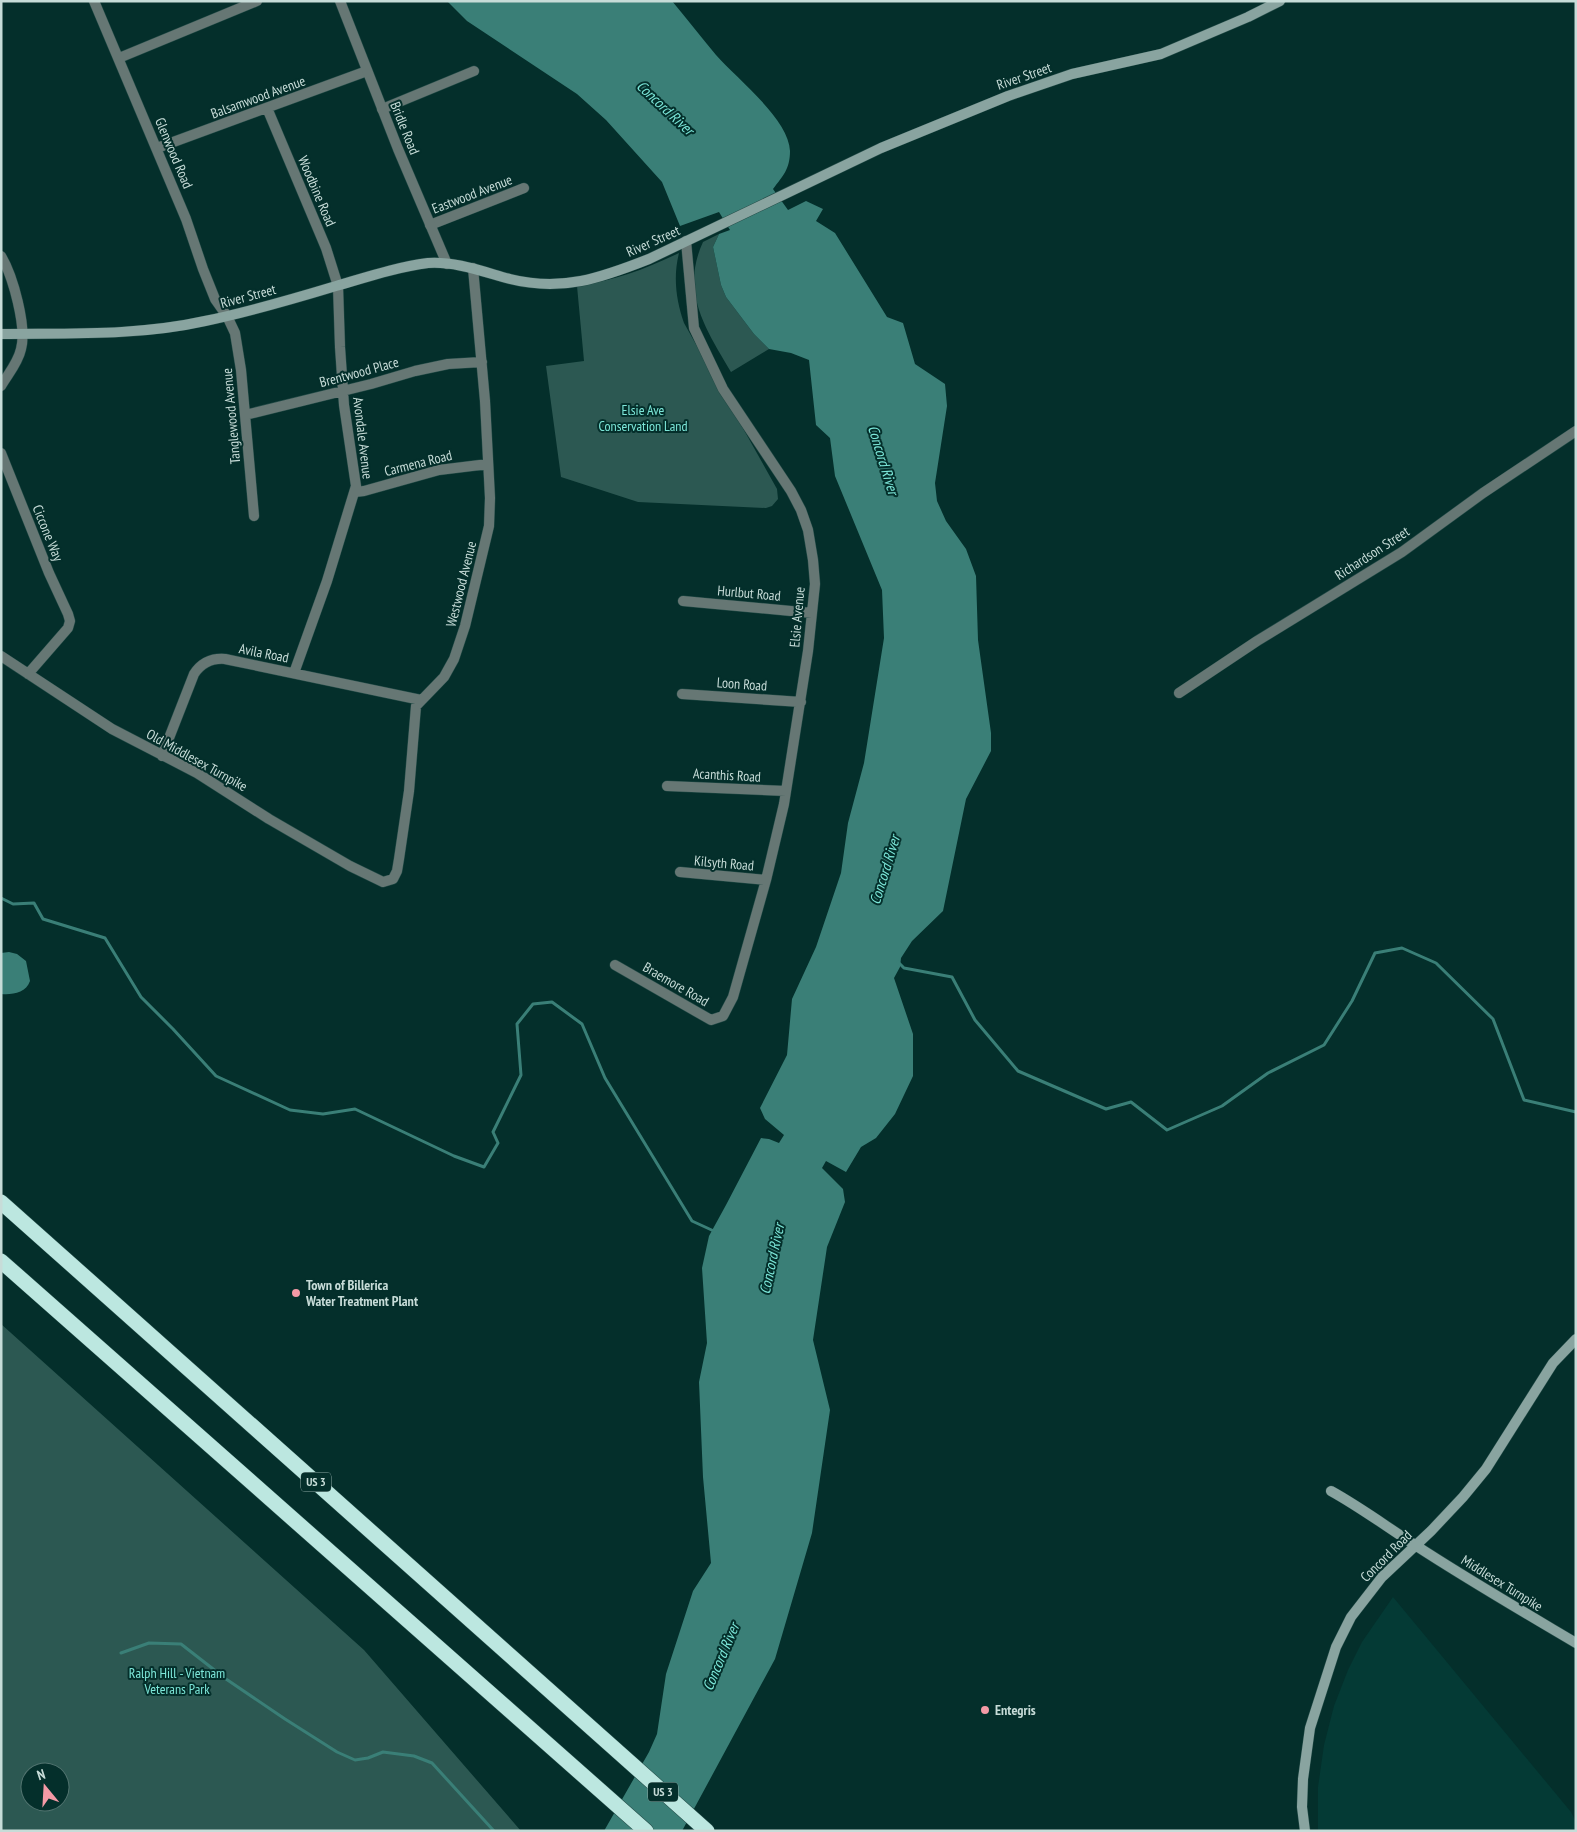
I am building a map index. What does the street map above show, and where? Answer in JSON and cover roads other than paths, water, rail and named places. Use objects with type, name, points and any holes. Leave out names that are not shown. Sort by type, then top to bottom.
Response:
[{"type":"highway","name":"US 3","points":[[1,1202],[702,1826]]},
{"type":"highway","points":[[1,1261],[646,1831]]},
{"type":"main road","name":"River Street","points":[[1,334],[140,331],[183,326],[227,316],[366,277],[432,263],[473,268],[532,283],[569,284],[583,281],[620,270],[724,224],[881,148],[1008,96],[1072,74],[1161,54],[1248,17],[1280,1]]},
{"type":"main road","name":"Concord Road","points":[[1305,1831],[1302,1807],[1305,1755],[1315,1709],[1336,1647],[1352,1617],[1372,1588],[1452,1510],[1486,1469],[1553,1363],[1576,1339]]},
{"type":"main road","points":[[1331,1491],[1361,1507],[1415,1545]]},
{"type":"main road","name":"Middlesex Turnpike","points":[[1415,1545],[1512,1606],[1576,1643]]},
{"type":"street","name":"Glenwood Road","points":[[94,1],[186,219],[213,294],[220,308],[227,316]]},
{"type":"street","points":[[119,58],[257,1]]},
{"type":"street","name":"Bridle Road","points":[[340,1],[382,109],[447,264]]},
{"type":"street","name":"Balsamwood Avenue","points":[[157,148],[367,71]]},
{"type":"street","points":[[382,109],[474,71]]},
{"type":"street","name":"Woodbine Road","points":[[268,108],[326,248],[338,286]]},
{"type":"street","name":"Eastwood Avenue","points":[[430,225],[524,188]]},
{"type":"street","name":"Elsie Avenue","points":[[686,241],[694,328],[723,389],[791,491],[801,510],[808,530],[815,584],[801,702],[786,792],[766,880],[734,997],[723,1016]]},
{"type":"street","points":[[1,256],[14,288],[23,333],[19,357],[1,386]]},
{"type":"street","name":"Westwood Avenue","points":[[384,882],[393,879],[397,871],[409,791],[416,706],[447,672],[454,659],[465,626],[489,526],[488,464],[482,362],[473,268]]},
{"type":"street","name":"Avondale Avenue","points":[[294,673],[317,611],[355,492],[355,479],[349,449],[343,391],[338,286]]},
{"type":"street","name":"Tanglewood Avenue","points":[[227,316],[234,329],[238,346],[254,516]]},
{"type":"street","name":"Brentwood Place","points":[[245,415],[415,371],[448,364],[482,362]]},
{"type":"street","name":"Richardson Street","points":[[1179,693],[1257,641],[1402,552],[1484,492],[1576,431]]},
{"type":"street","name":"Ciccone Way","points":[[1,453],[49,573],[68,614],[70,624],[28,674]]},
{"type":"street","name":"Carmena Road","points":[[355,492],[439,470],[488,464]]},
{"type":"street","name":"Hurlbut Road","points":[[684,602],[812,613]]},
{"type":"street","name":"Old Middlesex Turnpike","points":[[1,656],[112,729],[198,773],[269,819],[350,866],[384,882]]},
{"type":"street","name":"Avila Road","points":[[162,756],[194,674],[203,664],[212,660],[221,659],[421,700]]},
{"type":"street","name":"Loon Road","points":[[682,694],[801,702]]},
{"type":"street","name":"Acanthis Road","points":[[667,786],[786,792]]},
{"type":"street","name":"Kilsyth Road","points":[[680,872],[766,880]]},
{"type":"street","name":"Braemore Road","points":[[615,965],[704,1017],[711,1020],[723,1016]]},
{"type":"water","name":"Concord River","points":[[447,1],[672,1],[716,55],[761,100],[781,126],[787,139],[790,157],[785,172],[773,189],[788,210],[806,201],[823,209],[816,221],[835,233],[887,317],[903,323],[915,364],[945,384],[947,406],[935,483],[937,501],[946,521],[966,549],[976,576],[978,640],[991,733],[991,751],[966,799],[943,911],[912,941],[901,958],[900,967],[894,978],[913,1034],[913,1076],[895,1114],[876,1138],[861,1147],[846,1172],[826,1161],[822,1168],[843,1189],[845,1202],[827,1247],[813,1340],[830,1410],[812,1533],[775,1659],[682,1831],[604,1831],[649,1752],[657,1734],[666,1674],[693,1591],[711,1563],[703,1477],[699,1382],[707,1343],[702,1268],[709,1236],[761,1138],[779,1143],[784,1135],[765,1119],[760,1108],[787,1055],[792,999],[816,947],[841,873],[848,823],[864,763],[884,638],[882,590],[835,476],[830,438],[816,425],[809,360],[791,353],[769,349],[754,334],[726,297],[721,285],[713,247],[719,234],[730,230],[719,212],[680,226],[662,182],[606,120],[577,94],[467,21]]},
{"type":"water","points":[[1,953],[17,954],[26,961],[30,981],[22,991],[1,994]]},
{"type":"waterway","points":[[1,898],[13,904],[34,903],[43,919],[105,938],[141,997],[216,1076],[290,1110],[323,1114],[355,1109],[454,1156],[484,1167],[498,1143],[493,1132],[521,1075],[517,1024],[533,1004],[552,1002],[582,1024],[605,1078],[692,1221],[716,1232]]},
{"type":"waterway","points":[[898,962],[904,968],[952,977],[975,1020],[1018,1071],[1106,1109],[1131,1102],[1167,1130],[1222,1106],[1268,1073],[1324,1045],[1352,1001],[1375,953],[1402,948],[1436,963],[1493,1019],[1524,1100],[1576,1112]]},
{"type":"waterway","points":[[121,1653],[149,1643],[181,1644],[226,1679],[337,1752],[355,1760],[368,1758],[383,1752],[414,1756],[432,1763],[494,1831]]},
{"type":"place","name":"Town of Billerica Water Treatment Plant","points":[[296,1293]]},
{"type":"place","name":"Entegris","points":[[985,1710]]},
{"type":"park label","name":"Elsie Ave Conservation Land","points":[[643,418]]},
{"type":"park label","name":"Ralph Hill - Vietnam Veterans Park","points":[[177,1682]]}]
